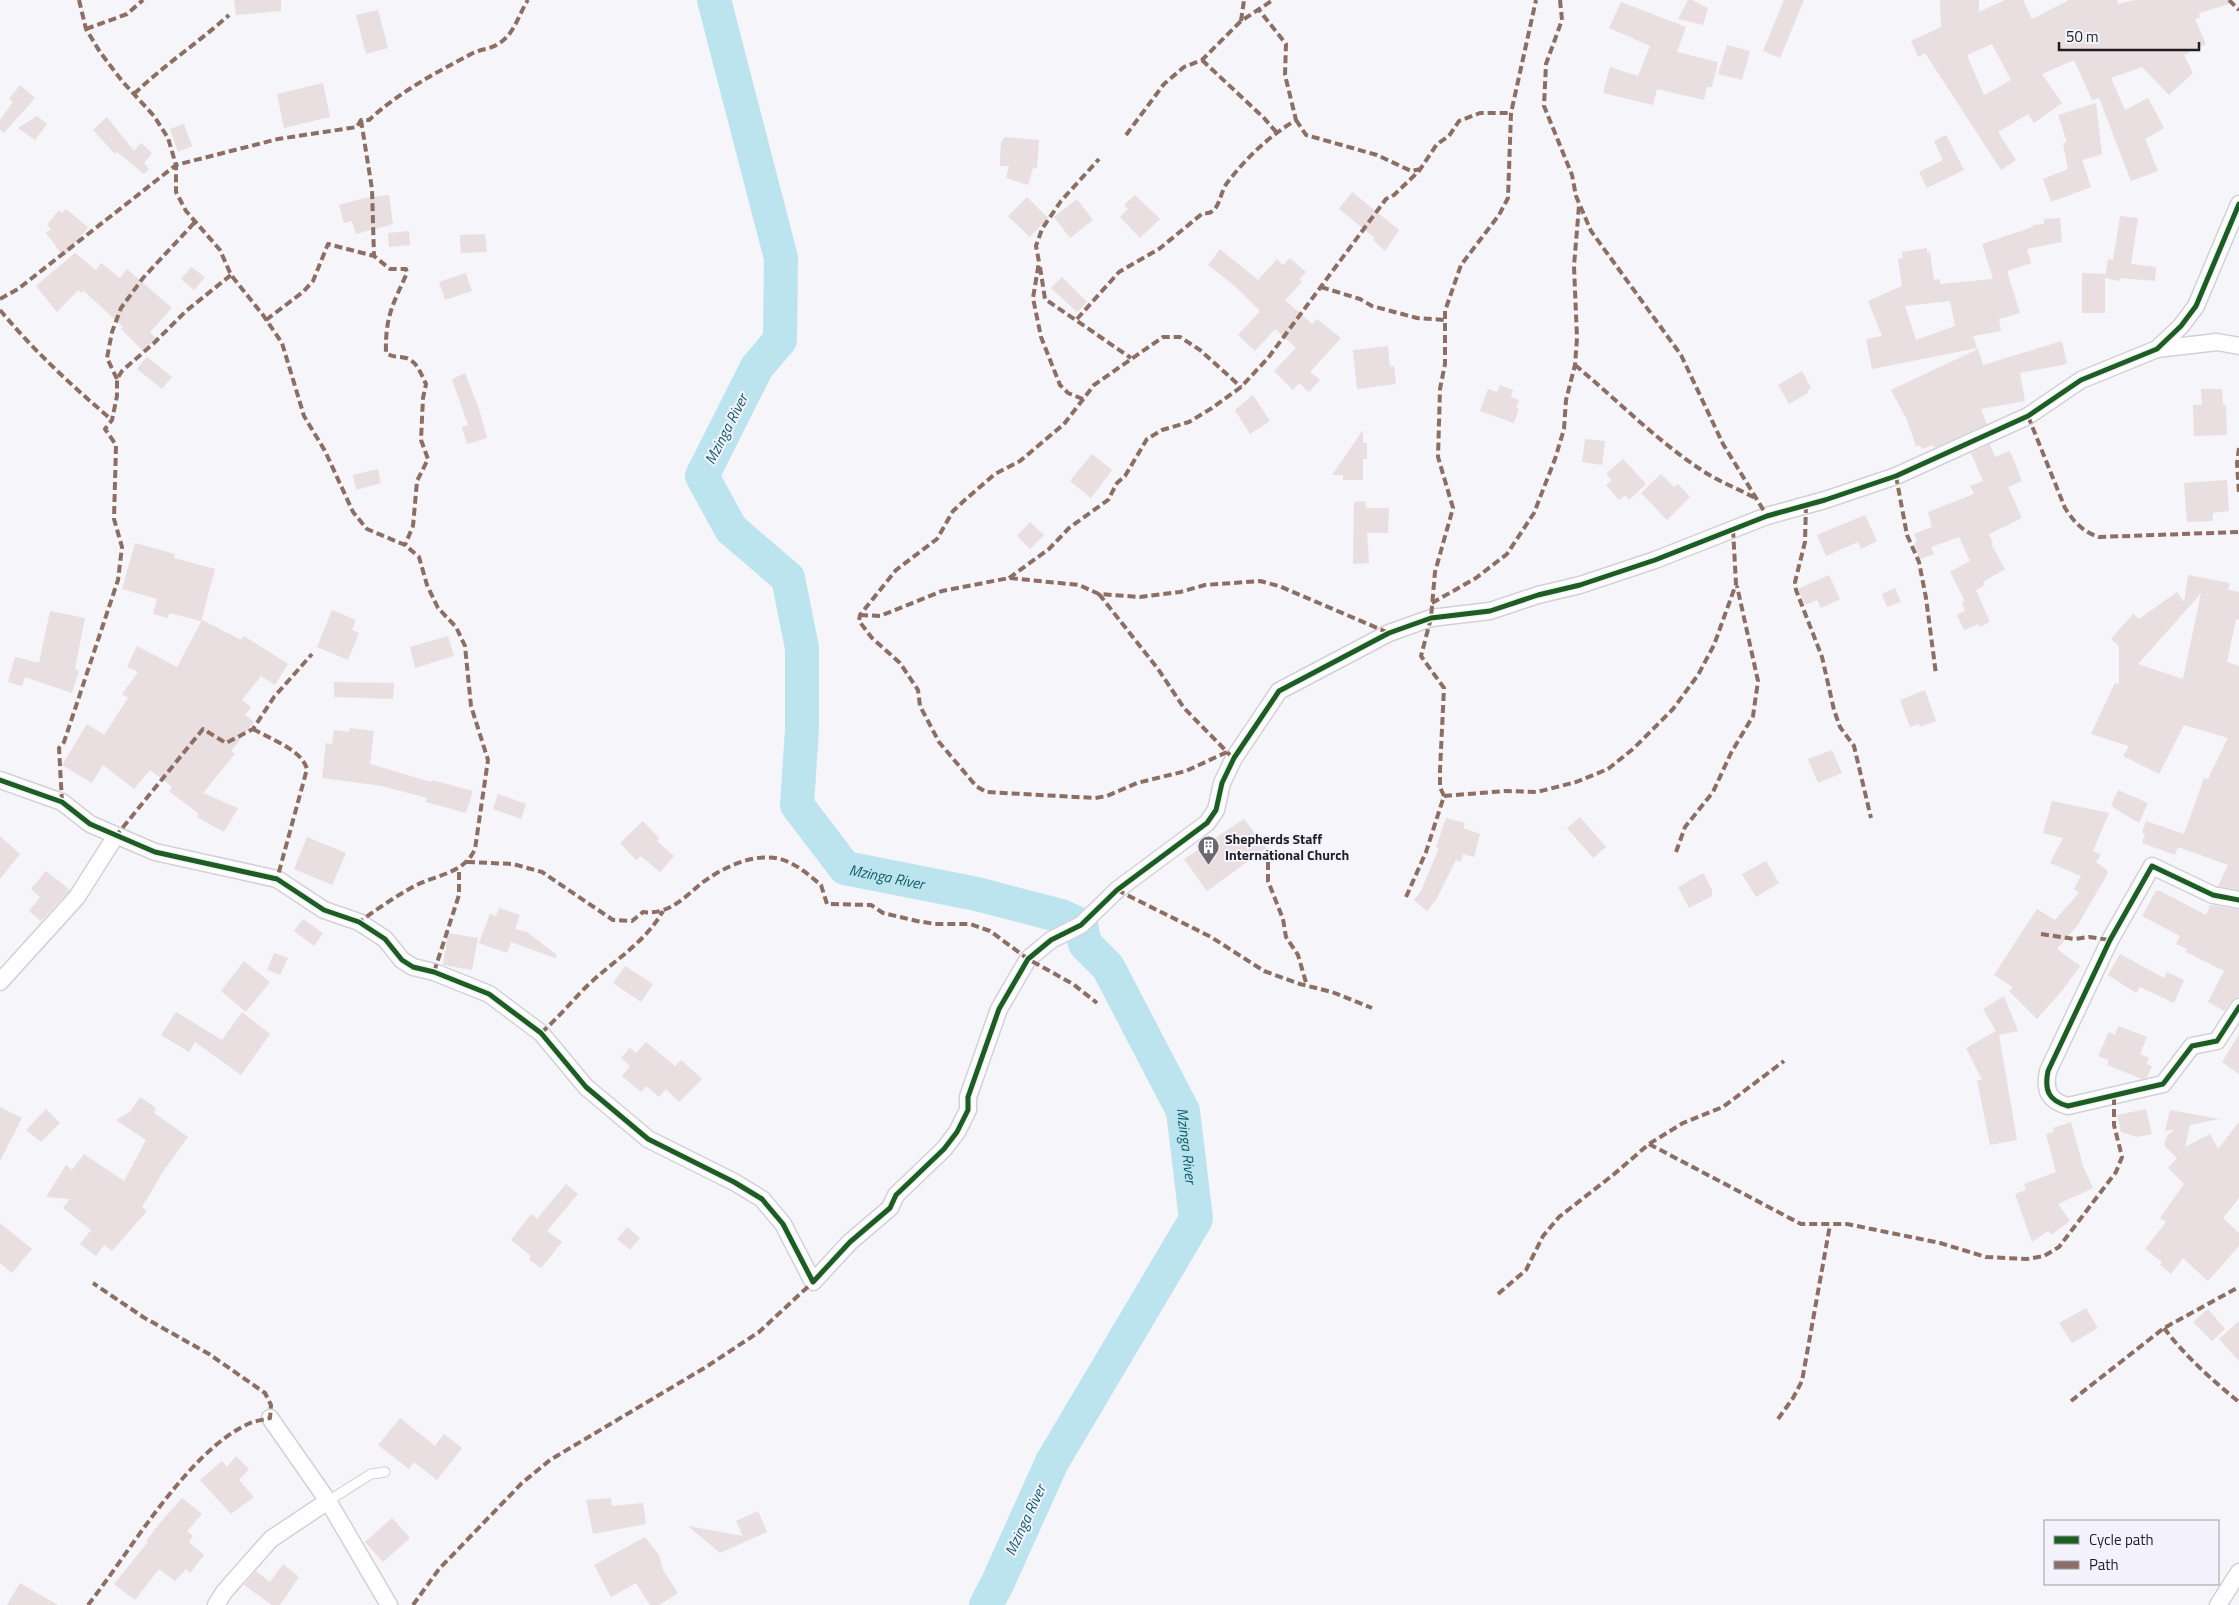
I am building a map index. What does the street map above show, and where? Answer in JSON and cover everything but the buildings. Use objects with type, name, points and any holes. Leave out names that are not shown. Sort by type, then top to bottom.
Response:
[{"type":"street","points":[[2157,349],[2181,326],[2196,306],[2239,204]]},
{"type":"street","points":[[0,780],[62,802],[90,824],[115,837],[155,852],[277,879],[324,910],[359,922],[385,939],[402,960],[413,967],[434,972],[488,994],[541,1033],[586,1087],[648,1139],[734,1182],[762,1199],[783,1224],[813,1282],[850,1242],[890,1208],[896,1195],[944,1149],[957,1132],[968,1110],[968,1097],[999,1009],[1028,959],[1051,940],[1081,925],[1117,890],[1207,823],[1216,810],[1222,783],[1234,758],[1279,692],[1389,633],[1431,618],[1490,611],[1538,595],[1580,585],[1654,560],[1767,516],[1825,500],[1896,476],[2028,416],[2081,380],[2157,349],[2217,342],[2239,346]]},
{"type":"street","points":[[0,982],[77,897],[115,837]]},
{"type":"street","points":[[2239,900],[2213,895],[2152,866],[2110,940],[2048,1071],[2046,1084],[2050,1097],[2058,1104],[2068,1106],[2163,1084],[2192,1046],[2213,1043],[2221,1037],[2239,1007]]},
{"type":"street","points":[[270,1418],[328,1501],[389,1605]]},
{"type":"street","points":[[216,1605],[224,1592],[271,1539],[328,1501]]},
{"type":"street","points":[[2218,1605],[2239,1572]]},
{"type":"lane","points":[[328,1501],[371,1474],[385,1472]]},
{"type":"waterway","name":"Mzinga River","points":[[714,0],[781,258],[780,340],[757,367],[702,476],[731,529],[788,578],[802,648],[802,729],[797,805],[845,868],[977,894],[1061,916],[1081,925],[1085,944],[1108,967],[1183,1111],[1196,1219],[1052,1462],[986,1605]]},
{"type":"marked path","points":[[79,0],[86,29],[100,52],[122,81],[154,116],[168,138],[176,165],[176,192],[186,211],[220,250],[231,275],[263,315],[282,343],[304,416],[325,451],[353,512],[367,529],[405,545],[419,557],[427,585],[438,608],[456,627],[465,646],[471,706],[488,760],[475,849],[470,858],[463,864],[411,888],[359,922]]},
{"type":"marked path","points":[[86,29],[127,14],[143,0]]},
{"type":"marked path","points":[[0,299],[18,289],[176,165],[278,139],[357,127],[361,120],[369,120],[393,100],[419,83],[473,53],[492,47],[504,40],[512,30],[528,0]]},
{"type":"marked path","points":[[1241,21],[1244,0]]},
{"type":"marked path","points":[[1126,135],[1164,84],[1184,67],[1202,60],[1241,21],[1273,0]]},
{"type":"marked path","points":[[1406,897],[1426,852],[1444,796],[1440,787],[1444,688],[1421,656],[1431,618],[1435,572],[1453,508],[1438,457],[1440,389],[1445,364],[1445,311],[1461,265],[1499,215],[1508,198],[1511,113],[1536,0]]},
{"type":"marked path","points":[[1560,0],[1562,20],[1546,64],[1544,106],[1572,175],[1576,196],[1591,231],[1681,355],[1723,444],[1767,516]]},
{"type":"marked path","points":[[2229,0],[2239,10]]},
{"type":"marked path","points":[[1077,319],[1119,272],[1159,249],[1203,213],[1213,211],[1224,187],[1242,165],[1267,140],[1296,120],[1285,75],[1286,44],[1259,10]]},
{"type":"marked path","points":[[134,94],[229,15]]},
{"type":"marked path","points":[[1202,60],[1264,118],[1277,133]]},
{"type":"marked path","points":[[1009,578],[1049,549],[1069,528],[1108,500],[1117,483],[1125,476],[1147,439],[1162,430],[1189,422],[1241,387],[1268,358],[1386,199],[1394,195],[1419,171],[1437,144],[1449,136],[1459,121],[1480,113],[1511,113]]},
{"type":"marked path","points":[[361,120],[372,189],[374,256]]},
{"type":"marked path","points":[[1296,120],[1306,135],[1377,155],[1411,171],[1421,169]]},
{"type":"marked path","points":[[1083,399],[1068,393],[1060,385],[1041,337],[1033,298],[1039,262],[1036,246],[1042,229],[1061,201],[1099,159]]},
{"type":"marked path","points":[[1432,603],[1476,578],[1507,554],[1534,513],[1555,459],[1564,429],[1566,400],[1575,365],[1577,338],[1574,266],[1579,206]]},
{"type":"marked path","points":[[117,379],[107,358],[112,332],[121,308],[143,278],[195,222]]},
{"type":"marked path","points":[[266,320],[303,292],[313,281],[328,244],[374,256],[390,269],[406,269],[407,273],[394,302],[389,320],[386,353],[406,358],[413,362],[426,384],[423,398],[421,440],[428,459],[417,481],[413,526],[405,545]]},
{"type":"marked path","points":[[1040,267],[1045,299],[1131,358]]},
{"type":"marked path","points":[[62,802],[59,748],[64,742],[118,580],[122,547],[114,519],[116,445],[105,429],[112,420],[117,396],[117,379],[122,371],[186,311],[231,275]]},
{"type":"marked path","points":[[1321,287],[1360,299],[1372,306],[1417,318],[1445,320]]},
{"type":"marked path","points":[[0,310],[53,367],[112,420]]},
{"type":"marked path","points":[[1227,752],[1186,771],[1137,783],[1107,796],[1095,798],[986,792],[976,786],[939,742],[920,706],[918,690],[900,663],[872,638],[859,621],[860,615],[896,570],[937,539],[953,511],[995,474],[1020,461],[1064,424],[1094,385],[1163,337],[1180,337],[1200,350],[1241,387]]},
{"type":"marked path","points":[[1575,365],[1684,458],[1713,477],[1755,498]]},
{"type":"marked path","points":[[2028,416],[2065,508],[2075,522],[2088,532],[2099,537],[2239,532]]},
{"type":"marked path","points":[[2239,448],[2237,463],[2239,494]]},
{"type":"marked path","points":[[1896,476],[1907,535],[1919,562],[1926,598],[1936,674]]},
{"type":"marked path","points":[[1806,505],[1805,542],[1795,582],[1796,590],[1822,657],[1834,710],[1840,727],[1854,746],[1871,818]]},
{"type":"marked path","points":[[1444,796],[1505,791],[1537,792],[1576,782],[1608,769],[1633,749],[1673,709],[1698,675],[1714,645],[1736,584],[1733,529]]},
{"type":"marked path","points":[[860,615],[880,616],[942,591],[1009,578],[1079,585],[1099,594],[1140,597],[1180,592],[1205,585],[1260,581],[1279,586],[1389,633]]},
{"type":"marked path","points":[[1676,852],[1685,827],[1713,792],[1731,753],[1753,716],[1758,681],[1737,586]]},
{"type":"marked path","points":[[1099,594],[1158,669],[1184,708],[1230,755]]},
{"type":"marked path","points":[[115,837],[203,729],[226,743],[253,729],[274,697],[312,654]]},
{"type":"marked path","points":[[253,729],[292,750],[304,762],[307,769],[277,879]]},
{"type":"marked path","points":[[1268,850],[1268,881],[1283,919],[1286,937],[1298,955],[1307,986]]},
{"type":"marked path","points":[[467,862],[513,864],[542,872],[613,920],[632,921],[643,912],[659,911],[673,906],[706,880],[727,868],[751,859],[775,858],[786,861],[804,871],[821,885],[827,904],[871,905],[883,913],[917,921],[935,924],[970,924],[990,931],[1028,959],[1073,984],[1097,1003]]},
{"type":"marked path","points":[[434,972],[459,895],[459,868]]},
{"type":"marked path","points":[[1117,890],[1211,937],[1264,971],[1300,984],[1332,992],[1372,1008]]},
{"type":"marked path","points":[[541,1033],[587,986],[638,942],[663,911]]},
{"type":"marked path","points":[[2041,934],[2074,939],[2089,937],[2110,940]]},
{"type":"marked path","points":[[1498,1294],[1526,1270],[1543,1236],[1559,1217],[1649,1144],[1683,1123],[1723,1107],[1784,1061]]},
{"type":"marked path","points":[[1649,1144],[1801,1224],[1847,1224],[1940,1243],[1986,1257],[2027,1259],[2044,1256],[2059,1247],[2116,1172],[2122,1157],[2114,1125],[2114,1094]]},
{"type":"marked path","points":[[1778,1419],[1802,1381],[1830,1225]]},
{"type":"marked path","points":[[413,1605],[439,1569],[522,1483],[550,1460],[706,1367],[759,1332],[813,1282]]},
{"type":"marked path","points":[[88,1605],[161,1505],[203,1457],[225,1438],[248,1424],[270,1418],[271,1405],[265,1393],[209,1354],[143,1317],[93,1283]]},
{"type":"marked path","points":[[2071,1401],[2164,1328],[2239,1287]]},
{"type":"marked path","points":[[2164,1328],[2199,1367],[2239,1402]]},
{"type":"cycle path","points":[[0,780],[62,802],[90,824],[155,852],[277,879],[324,910],[359,922],[385,939],[402,960],[413,967],[434,972],[489,994],[541,1033],[586,1087],[648,1139],[734,1182],[762,1199],[783,1224],[813,1282],[850,1242],[890,1208],[896,1195],[944,1149],[957,1132],[968,1110],[968,1097],[999,1009],[1028,959],[1051,940],[1081,925],[1117,890],[1207,823],[1216,810],[1222,783],[1234,758],[1279,691],[1389,633],[1431,618],[1490,611],[1538,595],[1580,585],[1655,560],[1767,516],[1825,500],[1896,476],[2028,416],[2081,380],[2157,349],[2181,326],[2196,306],[2239,204]]},
{"type":"cycle path","points":[[2239,900],[2213,895],[2152,866],[2110,940],[2048,1071],[2047,1084],[2049,1094],[2056,1101],[2068,1106],[2163,1084],[2192,1046],[2217,1041],[2239,1007]]},
{"type":"place","name":"Shepherds Staff International Church","points":[[1209,865]]}]
